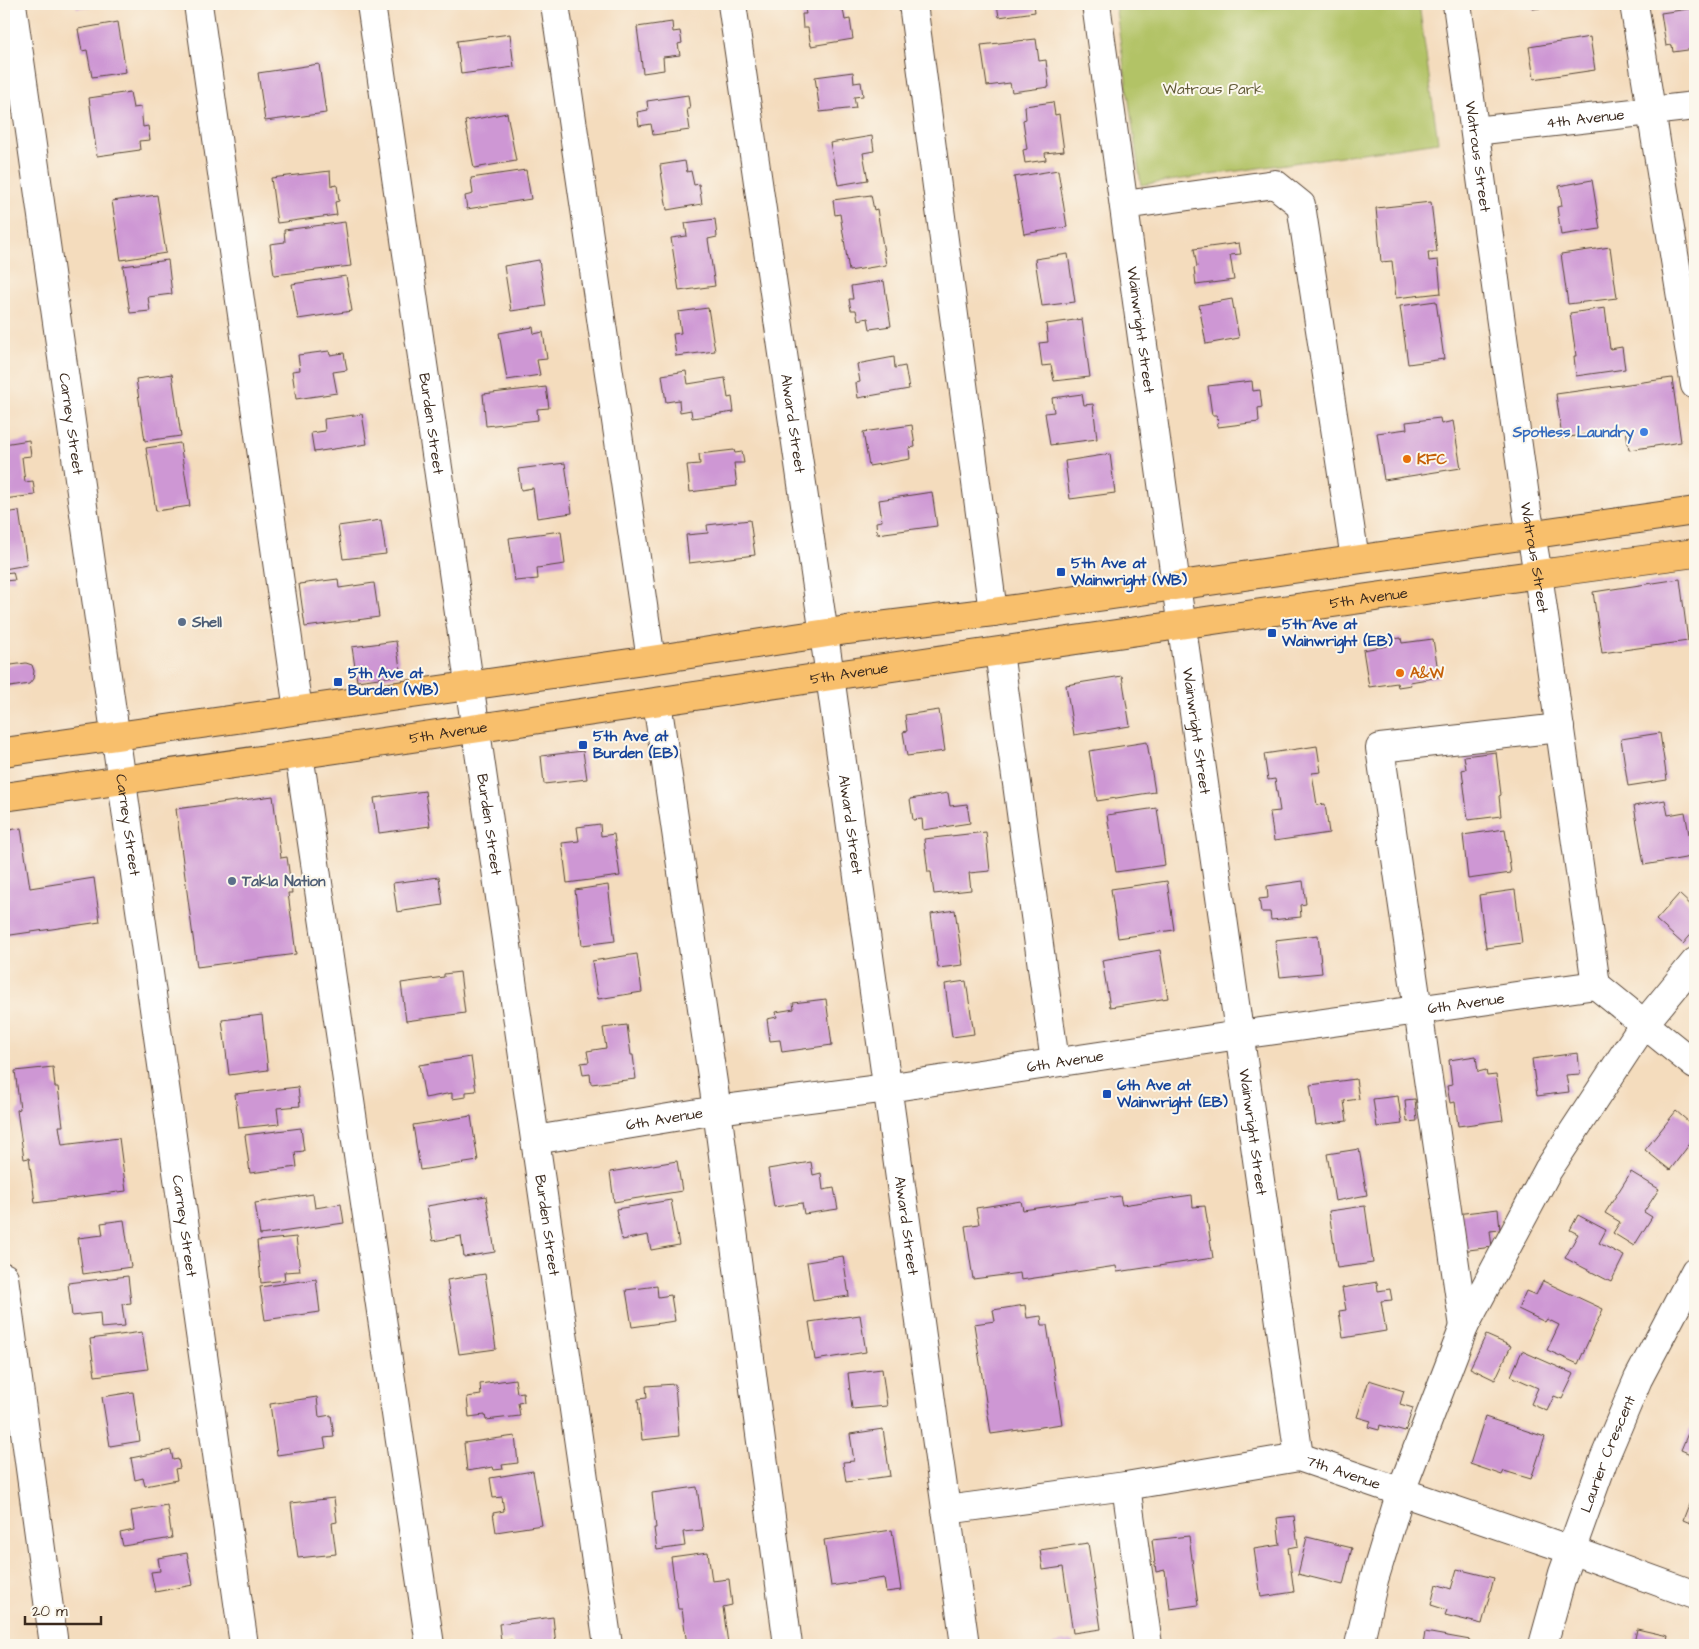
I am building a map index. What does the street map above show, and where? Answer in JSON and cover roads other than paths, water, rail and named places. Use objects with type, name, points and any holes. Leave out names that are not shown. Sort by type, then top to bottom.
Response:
[{"type":"main road","points":[[4,752],[1695,511]]},
{"type":"main road","name":"5th Avenue","points":[[4,797],[1182,624],[1695,553]]},
{"type":"street","name":"Carney Street","points":[[12,4],[244,1645]]},
{"type":"street","points":[[198,4],[298,710]]},
{"type":"street","name":"Burden Street","points":[[371,4],[608,1645]]},
{"type":"street","points":[[555,4],[651,660]]},
{"type":"street","name":"Alward Street","points":[[732,4],[830,676],[965,1645]]},
{"type":"street","points":[[913,4],[993,612]]},
{"type":"street","name":"Wainwright Street","points":[[1096,4],[1299,1457]]},
{"type":"street","name":"Watrous Street","points":[[1457,4],[1530,535],[1538,574],[1596,985]]},
{"type":"street","points":[[1634,4],[1695,385]]},
{"type":"street","name":"4th Avenue","points":[[1475,131],[1695,106]]},
{"type":"street","points":[[1124,205],[1275,184],[1301,205],[1355,559]]},
{"type":"street","points":[[999,652],[1055,1062]]},
{"type":"street","points":[[657,702],[717,1110],[788,1645]]},
{"type":"street","points":[[1464,1326],[1380,748],[1560,728]]},
{"type":"street","points":[[299,754],[430,1645]]},
{"type":"street","points":[[1359,1645],[1374,1580],[1401,1491],[1464,1326],[1548,1170],[1644,1024],[1695,962]]},
{"type":"street","points":[[1596,985],[1695,1065]]},
{"type":"street","name":"6th Avenue","points":[[536,1140],[717,1110],[886,1088],[1239,1035],[1596,985]]},
{"type":"street","name":"Laurier Crescent","points":[[1543,1645],[1571,1550],[1604,1459],[1638,1379],[1695,1271]]},
{"type":"street","points":[[4,1277],[54,1645]]},
{"type":"street","name":"7th Avenue","points":[[946,1510],[1126,1486],[1299,1457],[1571,1550],[1695,1595]]},
{"type":"street","points":[[1126,1486],[1148,1645]]},
{"type":"place","name":"Spotless Laundry","points":[[1644,432]]},
{"type":"place","name":"KFC","points":[[1407,459]]},
{"type":"place","name":"5th Ave at Wainwright (WB)","points":[[1061,572]]},
{"type":"place","name":"Shell","points":[[182,622]]},
{"type":"place","name":"5th Ave at Wainwright (EB)","points":[[1272,633]]},
{"type":"place","name":"A&W","points":[[1400,673]]},
{"type":"place","name":"5th Ave at Burden (WB)","points":[[338,682]]},
{"type":"place","name":"5th Ave at Burden (EB)","points":[[583,745]]},
{"type":"place","name":"Takla Nation","points":[[232,881]]},
{"type":"place","name":"6th Ave at Wainwright (EB)","points":[[1107,1094]]},
{"type":"park label","name":"Watrous Park","points":[[1213,89]]}]
